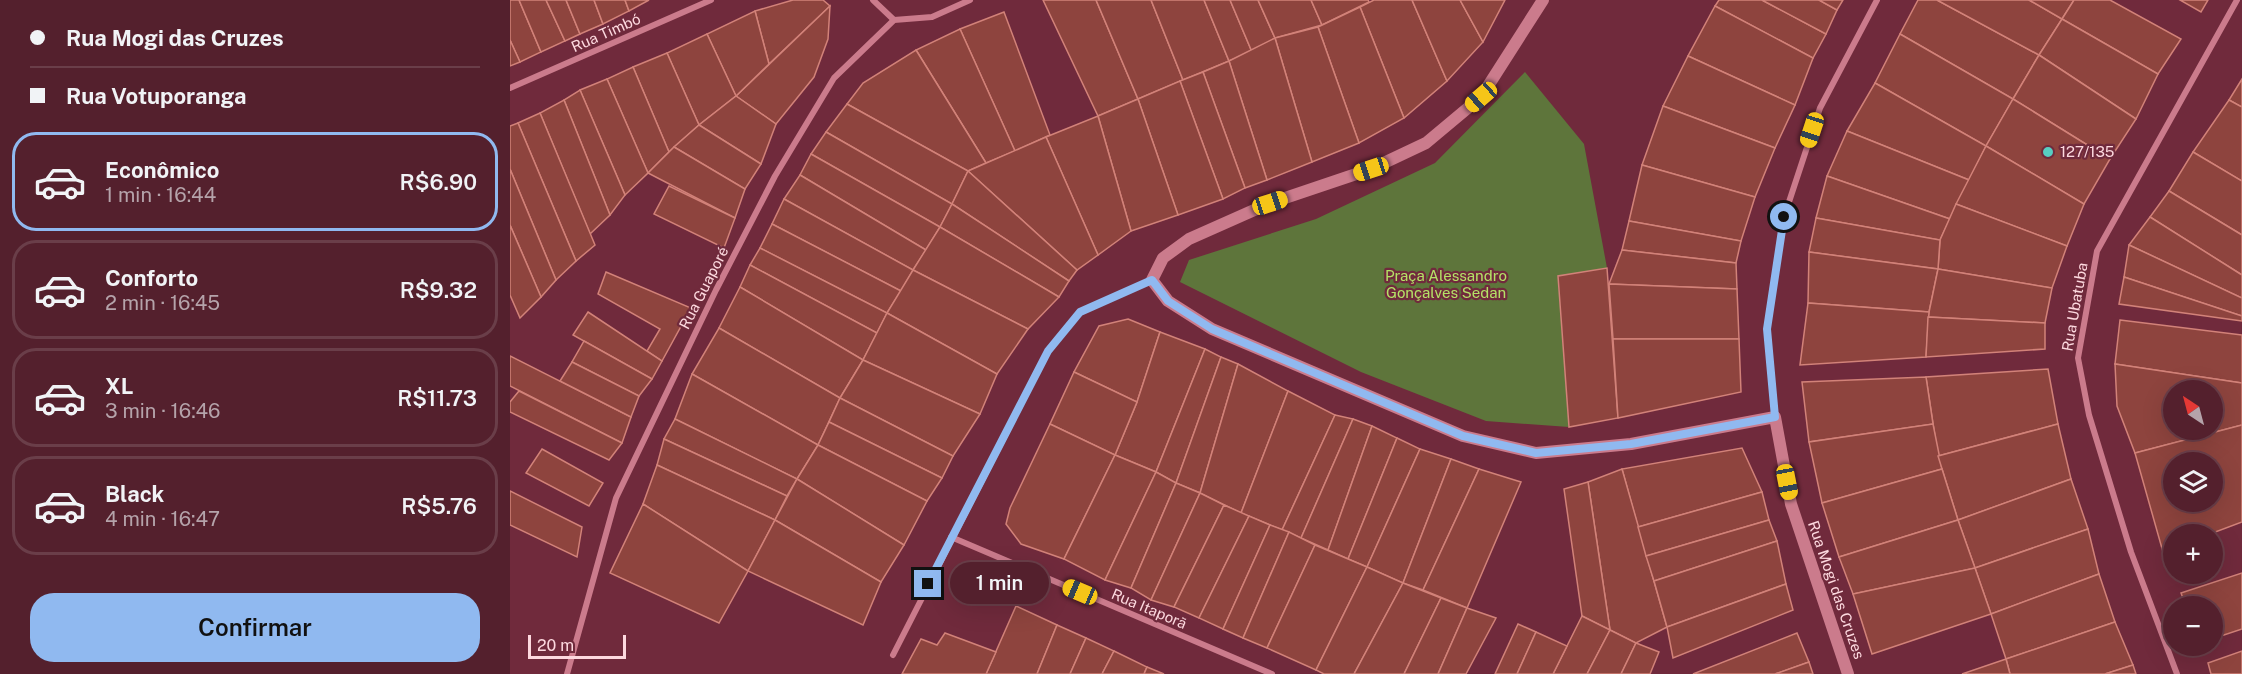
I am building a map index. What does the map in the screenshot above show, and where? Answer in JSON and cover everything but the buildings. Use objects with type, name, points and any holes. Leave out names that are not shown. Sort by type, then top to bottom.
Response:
[{"type":"street","name":"Rua Timbó","points":[[510,88],[711,0]]},
{"type":"street","points":[[873,0],[894,20],[932,16],[970,0]]},
{"type":"street","points":[[893,655],[951,537],[1048,351],[1080,312],[1152,280],[1163,258],[1190,239],[1270,203],[1371,169],[1426,143],[1481,97],[1543,0]]},
{"type":"street","name":"Rua Mogi das Cruzes","points":[[1848,674],[1791,504],[1775,417],[1767,329],[1784,217],[1820,108],[1877,0]]},
{"type":"street","name":"Rua Ubatuba","points":[[2177,674],[2131,552],[2089,415],[2078,358],[2097,251],[2237,0]]},
{"type":"street","name":"Rua Guaporé","points":[[567,674],[616,498],[716,290],[775,176],[834,78],[894,20]]},
{"type":"street","points":[[1152,280],[1168,301],[1212,329],[1463,436],[1536,453],[1631,444],[1775,417]]},
{"type":"street","name":"Rua Itaporã","points":[[951,537],[1272,674]]},
{"type":"green space","name":"Praça Alessandro Gonçalves Sedan","points":[[1525,72],[1584,144],[1607,268],[1558,277],[1569,427],[1486,421],[1361,372],[1180,282],[1189,260],[1316,219],[1435,163]]},
{"type":"place","name":"127/135","points":[[2048,152]]},
{"type":"route","points":[[928,584],[1048,351],[1080,312],[1152,280],[1168,301],[1212,329],[1463,436],[1536,453],[1631,444],[1775,417],[1767,329],[1784,217]]}]
